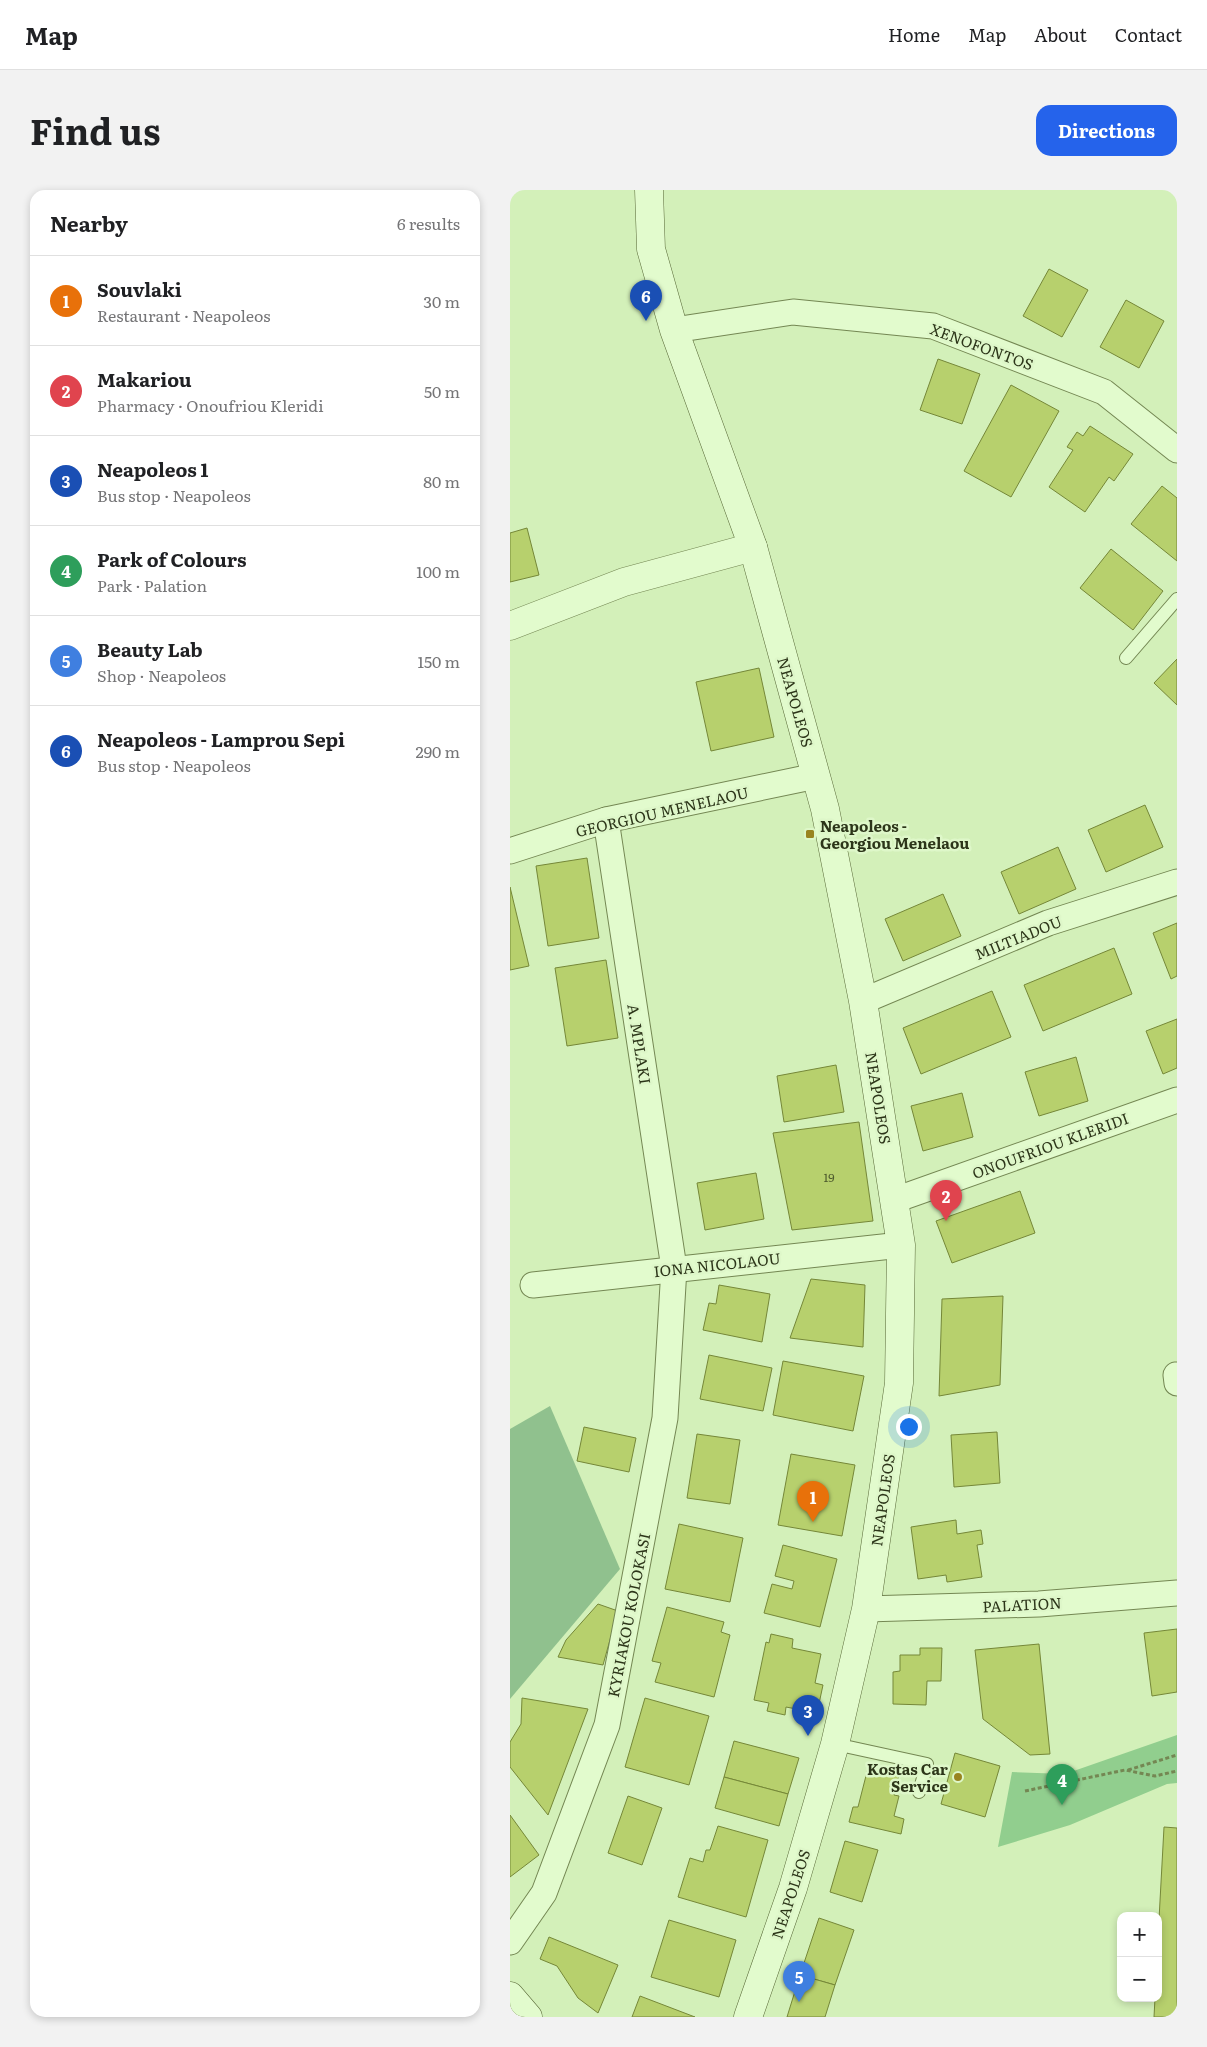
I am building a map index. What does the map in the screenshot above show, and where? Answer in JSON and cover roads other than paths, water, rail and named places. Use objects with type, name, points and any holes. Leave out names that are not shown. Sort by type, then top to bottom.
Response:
[{"type":"main road","name":"NEAPOLEOS","points":[[649,190],[651,249],[674,330],[752,546],[825,809],[862,1000],[901,1245],[899,1383],[866,1609],[835,1744],[793,1888],[748,2017]]},
{"type":"main road","points":[[510,626],[624,582],[752,546]]},
{"type":"main road","points":[[510,1996],[528,2017]]},
{"type":"street","name":"XENOFONTOS","points":[[674,330],[793,312],[933,326],[1104,392],[1177,450]]},
{"type":"street","name":"GEORGIOU MENELAOU","points":[[510,851],[606,820],[816,776]]},
{"type":"street","name":"A. MPLAKI","points":[[606,820],[674,1268]]},
{"type":"street","name":"MILTIADOU","points":[[862,1000],[1048,923],[1177,882]]},
{"type":"street","name":"ONOUFRIOU KLERIDI","points":[[895,1200],[1177,1100]]},
{"type":"street","name":"IONA NICOLAOU","points":[[533,1285],[674,1268],[901,1245]]},
{"type":"street","name":"KYRIAKOU KOLOKASI","points":[[510,1942],[544,1893],[607,1725],[665,1418],[674,1268]]},
{"type":"street","name":"PALATION","points":[[866,1609],[1039,1604],[1177,1592]]},
{"type":"lane","points":[[1126,658],[1177,600]]},
{"type":"lane","points":[[835,1744],[927,1764],[919,1792]]},
{"type":"place","name":"Neapoleos - Lamprou Sepi","points":[[646,321]]},
{"type":"place","name":"Neapoleos - Georgiou Menelaou","points":[[810,834]]},
{"type":"place","name":"Makariou","points":[[946,1221]]},
{"type":"place","name":"Souvlaki","points":[[813,1522]]},
{"type":"place","name":"Neapoleos 1","points":[[808,1736]]},
{"type":"place","name":"Kostas Car Service","points":[[958,1777]]},
{"type":"place","name":"Park of Colours","points":[[1062,1805]]},
{"type":"place","name":"Beauty Lab","points":[[799,2002]]}]
